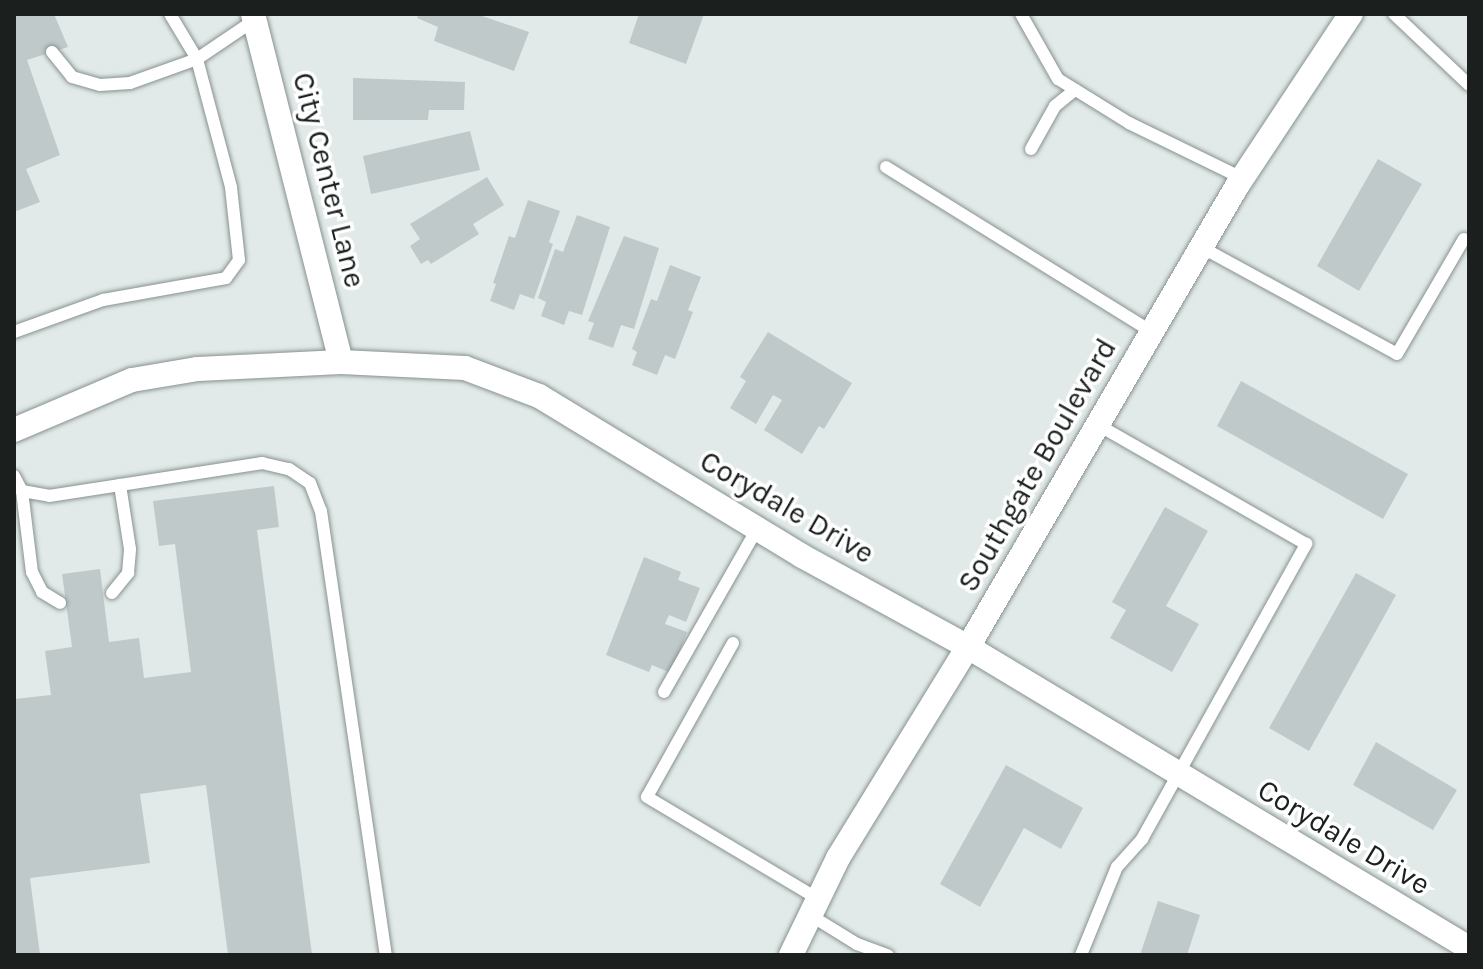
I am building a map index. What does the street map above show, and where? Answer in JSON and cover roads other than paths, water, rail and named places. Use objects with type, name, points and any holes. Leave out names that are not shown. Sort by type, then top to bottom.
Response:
[{"type":"street","name":"City Center Lane","points":[[258,16],[341,362]]},
{"type":"street","name":"Southgate Boulevard","points":[[791,955],[838,858],[968,647],[1338,18]]},
{"type":"street","name":"Corydale Drive","points":[[14,430],[132,380],[198,369],[341,362],[465,368],[539,396],[757,529],[968,647],[1469,948]]},
{"type":"lane","points":[[14,332],[103,300],[226,278],[239,260],[231,187],[197,59],[170,14]]},
{"type":"lane","points":[[1021,14],[1058,79],[1129,123],[1242,178]]},
{"type":"lane","points":[[1394,14],[1469,85]]},
{"type":"lane","points":[[52,52],[72,77],[100,85],[130,83],[197,59],[258,16]]},
{"type":"lane","points":[[1031,149],[1055,106],[1075,90]]},
{"type":"lane","points":[[886,167],[1152,332]]},
{"type":"lane","points":[[1201,247],[1397,354],[1464,239]]},
{"type":"lane","points":[[1081,955],[1117,867],[1142,839],[1306,544],[1098,425]]},
{"type":"lane","points":[[22,491],[49,496],[262,463],[289,469],[310,483],[321,511],[386,955]]},
{"type":"lane","points":[[14,476],[22,491],[32,572],[42,592],[60,603]]},
{"type":"lane","points":[[112,593],[128,573],[129,561],[120,485]]},
{"type":"lane","points":[[664,692],[757,529]]},
{"type":"lane","points":[[733,643],[647,797],[814,907],[857,944],[888,955]]}]
